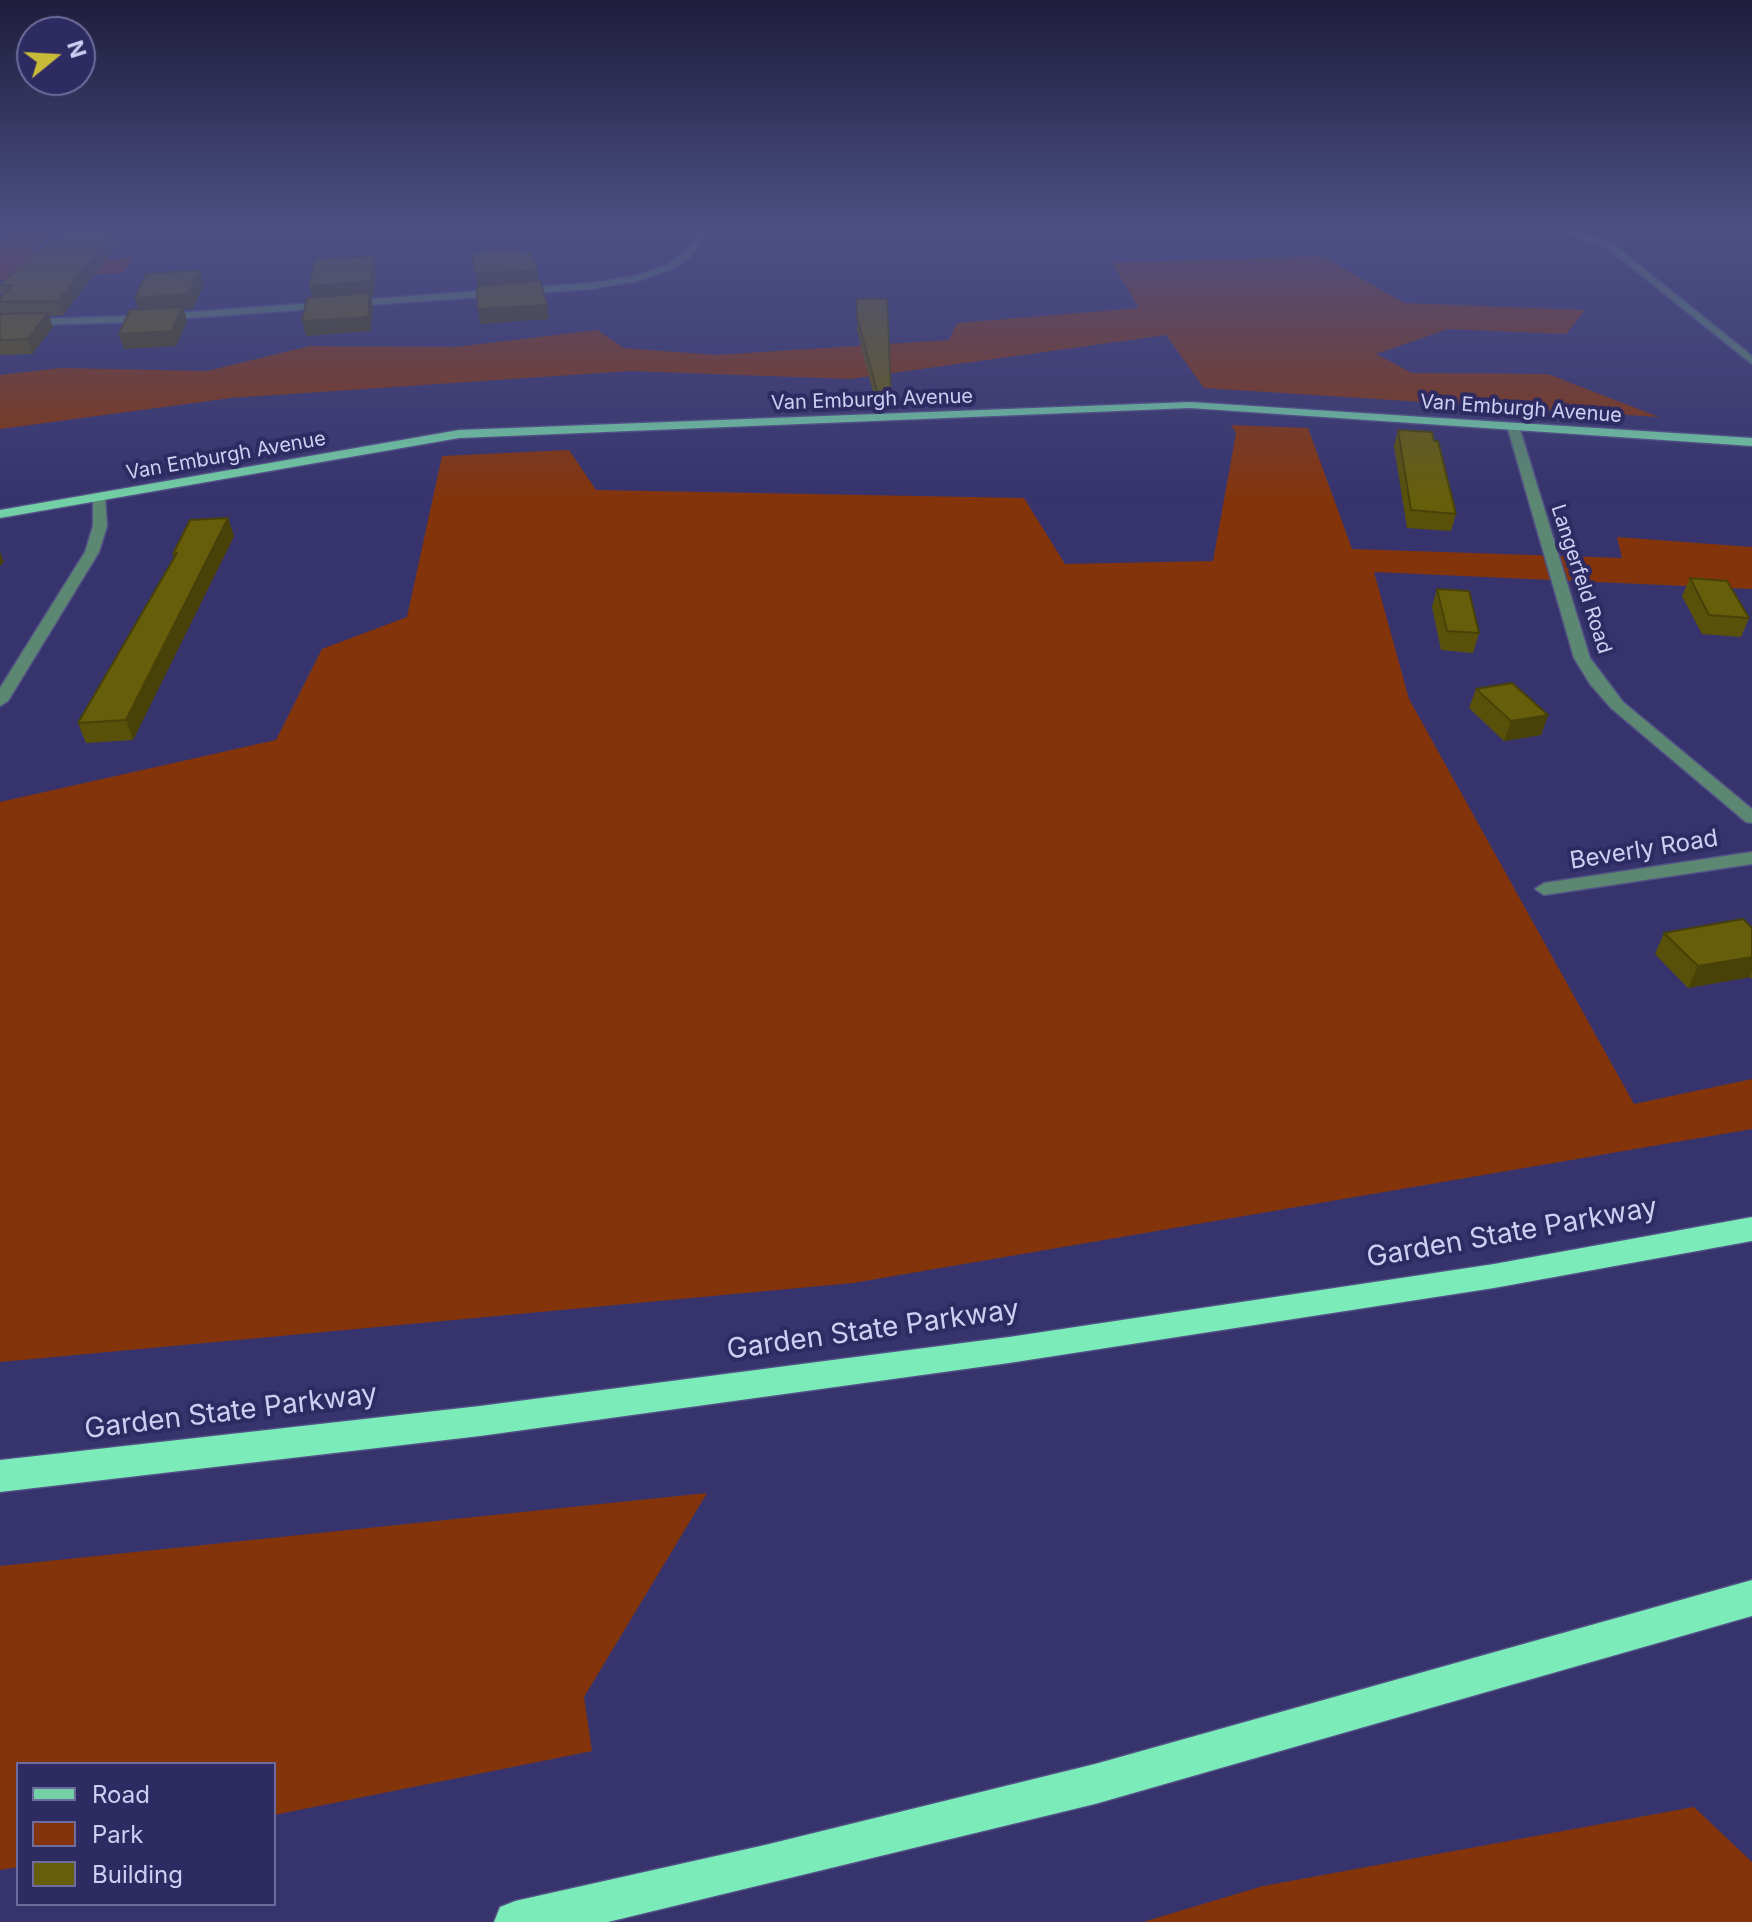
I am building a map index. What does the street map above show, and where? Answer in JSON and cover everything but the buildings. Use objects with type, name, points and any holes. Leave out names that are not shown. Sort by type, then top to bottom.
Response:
[{"type":"highway","name":"Garden State Parkway","points":[[0,1476],[480,1421],[1009,1350],[1479,1279],[1752,1229]]},
{"type":"highway","points":[[515,1922],[765,1866],[1095,1784],[1752,1598]]},
{"type":"main road","name":"Van Emburgh Avenue","points":[[0,514],[459,434],[1190,405],[1752,442]]},
{"type":"street","points":[[0,323],[77,321]]},
{"type":"street","points":[[1702,321],[1752,361]]},
{"type":"street","name":"Langerfeld Road","points":[[1513,426],[1582,658],[1596,681],[1617,705],[1752,818]]},
{"type":"street","points":[[0,701],[92,552],[100,526],[99,497]]},
{"type":"street","name":"Beverly Road","points":[[1544,889],[1752,858]]},
{"type":"green space","points":[[1577,321],[1566,334],[1448,329],[1376,354],[1412,373],[1548,374],[1659,417],[1204,388],[1166,335],[850,379],[630,371],[231,398],[0,429],[0,375],[61,368],[207,371],[310,346],[455,347],[597,330],[624,348],[715,355],[949,340],[957,323]]},
{"type":"green space","points":[[1231,425],[1308,428],[1352,549],[1622,558],[1617,537],[1752,547],[1752,589],[1374,572],[1409,699],[1634,1104],[1752,1079],[1752,1129],[853,1283],[0,1362],[0,802],[276,740],[322,649],[407,617],[442,456],[569,450],[596,490],[1024,498],[1065,564],[1213,561],[1236,433]]},
{"type":"green space","points":[[707,1493],[584,1697],[592,1751],[276,1815],[276,1762],[16,1762],[16,1867],[0,1870],[0,1566]]},
{"type":"green space","points":[[1694,1807],[1752,1862],[1752,1922],[1143,1922],[1263,1886]]}]
